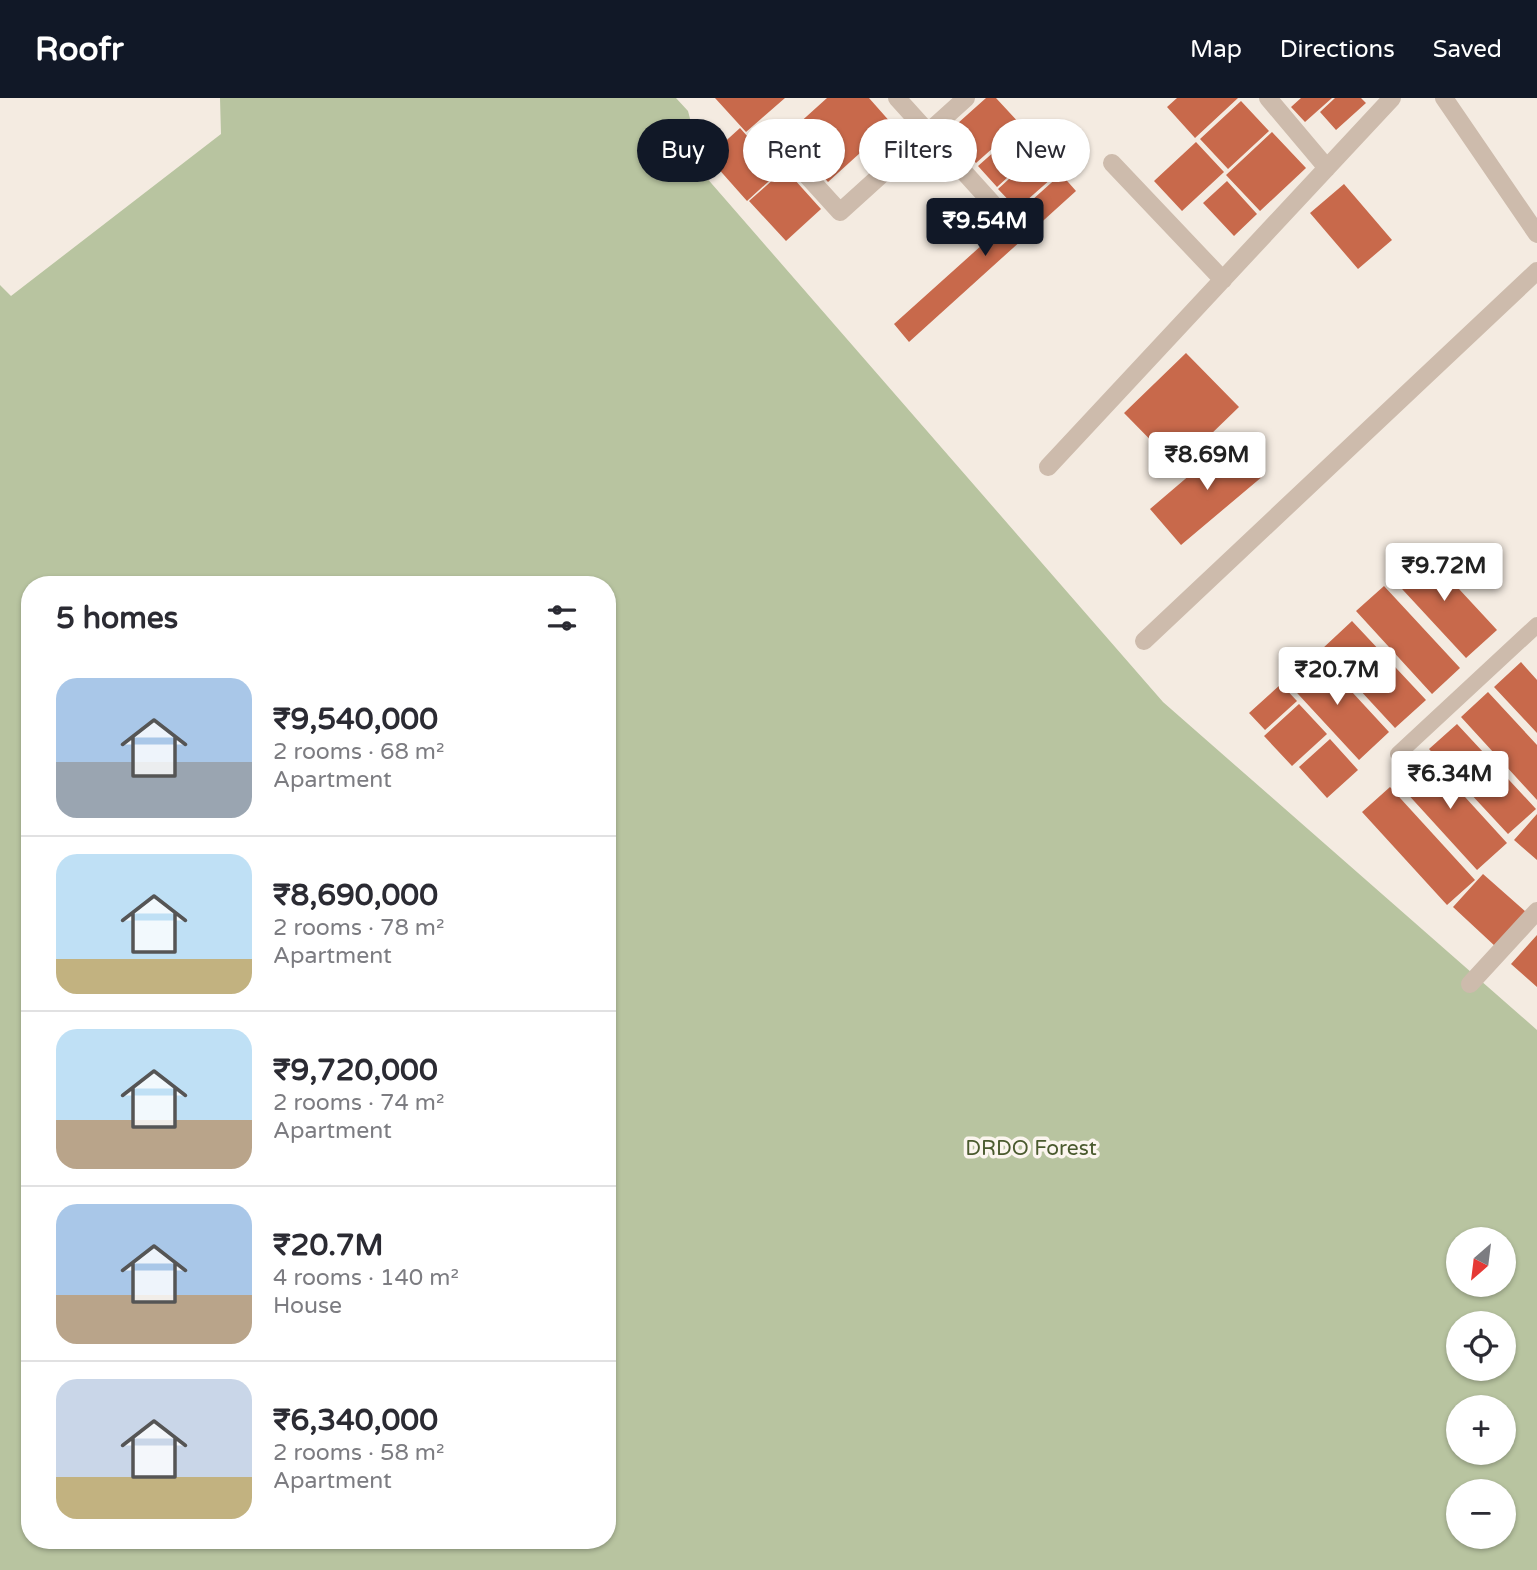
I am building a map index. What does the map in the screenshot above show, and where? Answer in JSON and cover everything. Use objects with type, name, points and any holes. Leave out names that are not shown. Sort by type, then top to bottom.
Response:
[{"type":"street","points":[[897,98],[916,119]]},
{"type":"street","points":[[943,119],[966,98]]},
{"type":"street","points":[[1268,98],[1327,168]]},
{"type":"street","points":[[1048,467],[1392,98]]},
{"type":"street","points":[[1444,98],[1537,234]]},
{"type":"street","points":[[1112,163],[1223,280]]},
{"type":"street","points":[[813,182],[841,212],[874,182]]},
{"type":"street","points":[[973,182],[1002,214]]},
{"type":"street","points":[[1144,641],[1537,271]]},
{"type":"street","points":[[1470,984],[1537,911]]},
{"type":"lane","points":[[1398,754],[1537,625]]},
{"type":"green space","name":"DRDO Forest","points":[[220,98],[676,98],[688,111],[690,119],[637,119],[637,182],[710,182],[1163,702],[1537,1030],[1537,1570],[0,1570],[0,285],[11,296],[221,134]]},
{"type":"building","points":[[715,98],[785,98],[761,119],[743,119],[743,129]]},
{"type":"building","points":[[827,98],[869,98],[888,119],[859,119],[859,154],[845,167],[845,119],[804,119]]},
{"type":"building","points":[[986,98],[996,98],[1015,119],[991,119],[991,150],[977,162],[977,119],[963,119]]},
{"type":"building","points":[[1177,98],[1238,98],[1195,138],[1167,107]]},
{"type":"building","points":[[1301,98],[1332,98],[1305,122],[1291,107]]},
{"type":"building","points":[[1335,98],[1361,98],[1366,103],[1336,130],[1320,112]]},
{"type":"building","points":[[1241,101],[1269,131],[1228,169],[1200,139]]},
{"type":"building","points":[[740,128],[743,131],[743,182],[768,182],[747,201],[729,181],[729,138]]},
{"type":"building","points":[[1272,132],[1306,168],[1260,211],[1226,175]]},
{"type":"building","points":[[1196,142],[1224,172],[1182,211],[1154,181]]},
{"type":"building","points":[[991,154],[991,180],[978,166]]},
{"type":"building","points":[[1227,181],[1257,214],[1234,236],[1203,203]]},
{"type":"building","points":[[770,182],[797,182],[821,209],[786,241],[749,201]]},
{"type":"building","points":[[1006,182],[1048,182],[1017,209],[998,189]]},
{"type":"building","points":[[1052,182],[1068,182],[1076,191],[909,342],[894,324]]},
{"type":"building","points":[[1344,184],[1392,240],[1358,269],[1310,213]]},
{"type":"building","points":[[1186,353],[1239,407],[1177,467],[1124,413]]},
{"type":"building","points":[[1232,439],[1263,476],[1181,545],[1150,509]]},
{"type":"building","points":[[1421,548],[1497,630],[1466,658],[1390,576]]},
{"type":"building","points":[[1384,586],[1460,668],[1432,694],[1356,611]]},
{"type":"building","points":[[1352,621],[1426,700],[1395,728],[1322,649]]},
{"type":"building","points":[[1316,653],[1389,732],[1359,760],[1286,681]]},
{"type":"building","points":[[1521,662],[1537,680],[1537,733],[1494,687]]},
{"type":"building","points":[[1281,684],[1297,701],[1265,730],[1249,713]]},
{"type":"building","points":[[1488,692],[1537,745],[1537,800],[1461,717]]},
{"type":"building","points":[[1299,704],[1327,734],[1292,766],[1264,736]]},
{"type":"building","points":[[1457,724],[1536,809],[1508,834],[1429,749]]},
{"type":"building","points":[[1330,739],[1358,770],[1327,798],[1299,767]]},
{"type":"building","points":[[1423,751],[1507,843],[1477,870],[1394,779]]},
{"type":"building","points":[[1390,787],[1475,880],[1447,905],[1362,812]]},
{"type":"building","points":[[1537,814],[1537,860],[1514,840]]},
{"type":"building","points":[[1483,874],[1527,913],[1496,947],[1453,907]]},
{"type":"building","points":[[1537,935],[1537,987],[1511,964]]}]
